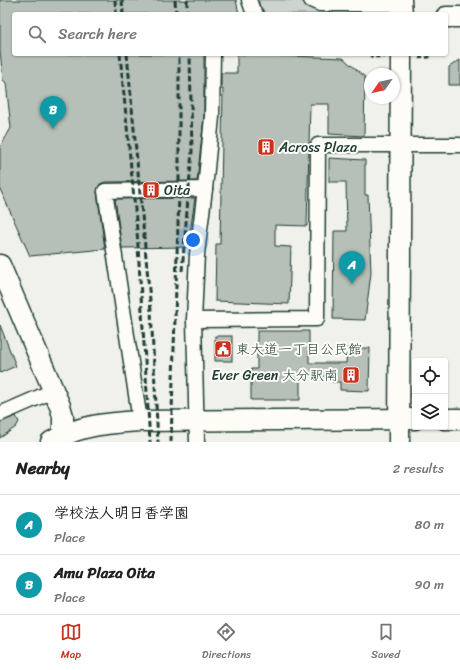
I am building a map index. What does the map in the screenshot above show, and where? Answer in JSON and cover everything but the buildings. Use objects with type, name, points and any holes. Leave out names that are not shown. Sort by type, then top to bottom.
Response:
[{"type":"street","points":[[249,0],[254,12]]},
{"type":"street","points":[[311,0],[320,4],[401,6]]},
{"type":"street","points":[[448,17],[460,17]]},
{"type":"street","points":[[197,442],[195,420],[194,320],[197,254],[212,117],[213,56]]},
{"type":"street","points":[[399,442],[407,419],[401,146],[402,56]]},
{"type":"street","points":[[194,320],[317,319],[318,145],[401,146],[460,144]]},
{"type":"street","points":[[140,421],[105,191],[205,189]]},
{"type":"street","points":[[0,265],[63,416],[58,440]]},
{"type":"street","points":[[0,414],[53,391]]},
{"type":"street","points":[[58,440],[102,424],[140,421],[407,419]]},
{"type":"street","points":[[448,419],[460,419]]},
{"type":"path","points":[[371,56],[431,56]]},
{"type":"shaded area","points":[[259,0],[300,0],[314,9],[322,11],[367,12],[265,12],[260,8]]},
{"type":"railway","points":[[115,0],[116,12]]},
{"type":"railway","points":[[122,0],[123,12]]},
{"type":"railway","points":[[175,0],[176,12]]},
{"type":"railway","points":[[187,0],[187,12]]},
{"type":"railway","points":[[120,56],[137,230],[150,442]]},
{"type":"railway","points":[[127,56],[151,311],[158,442]]},
{"type":"railway","points":[[171,442],[179,193],[179,56]]},
{"type":"railway","points":[[182,271],[192,151],[190,56]]},
{"type":"place","name":"Amu Plaza Oita","points":[[53,129]]},
{"type":"place","name":"Across Plaza","points":[[266,147]]},
{"type":"place","name":"Oita","points":[[151,190]]},
{"type":"place","name":"学校法人明日香学園","points":[[352,284]]},
{"type":"place","name":"東大道一丁目公民館","points":[[223,349]]},
{"type":"place","name":"Ever Green 大分駅南","points":[[351,375]]}]
